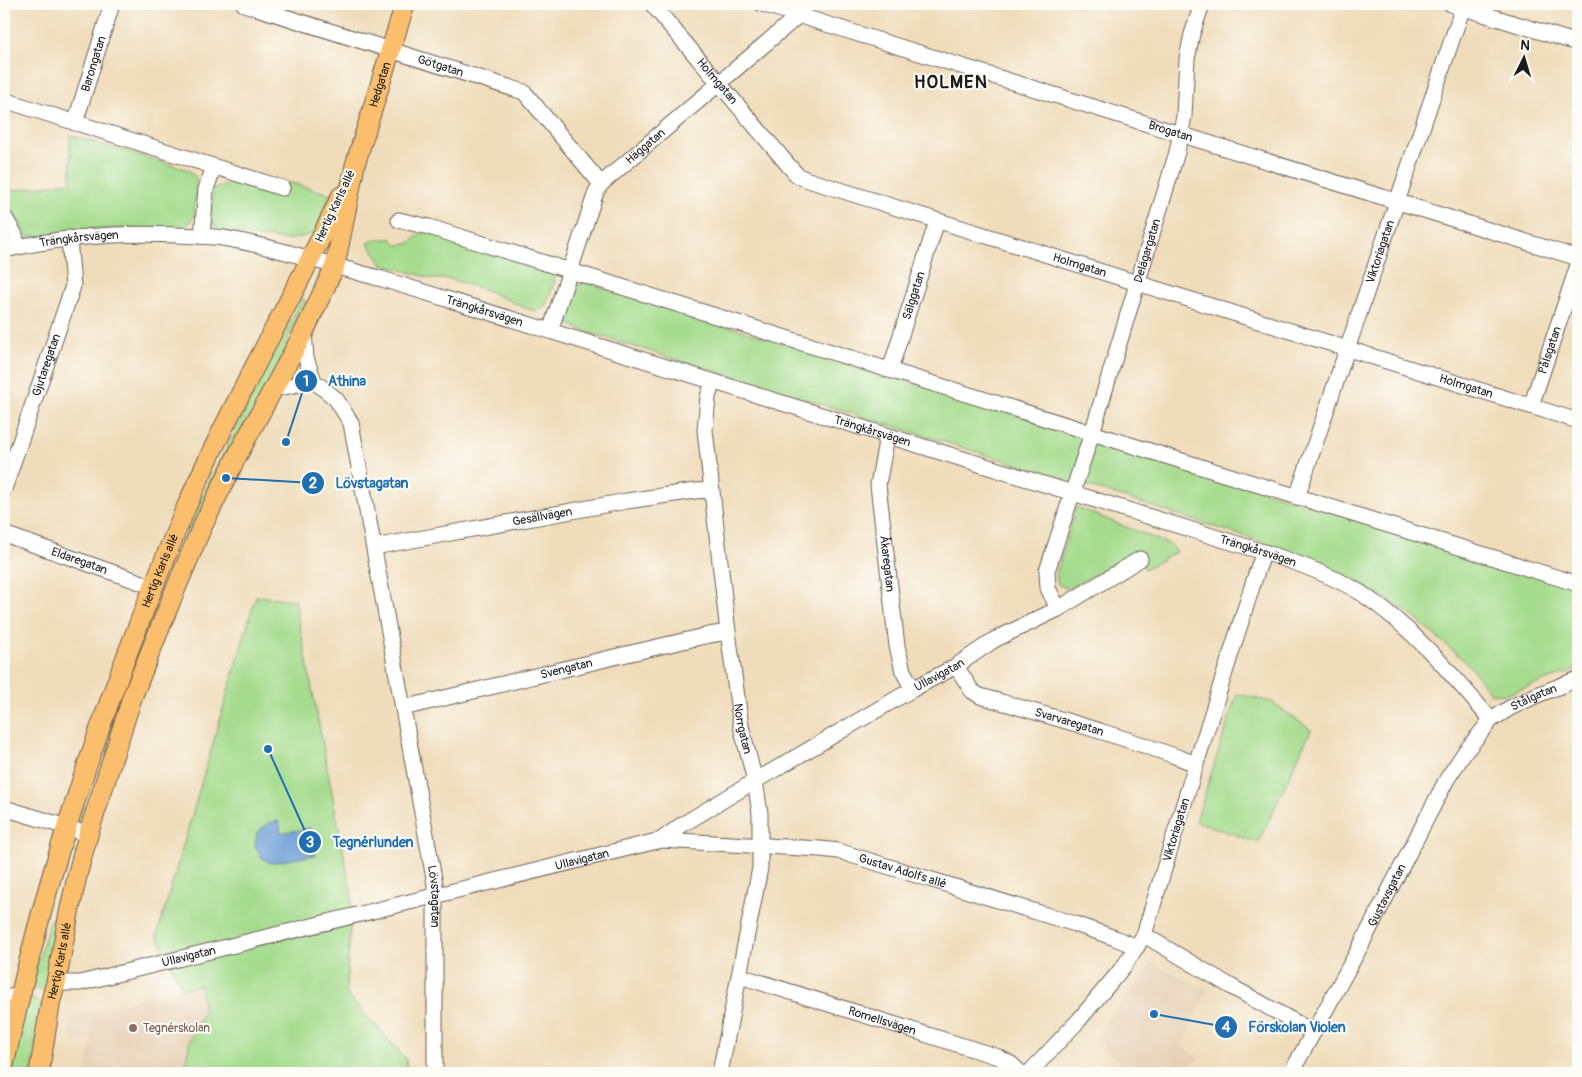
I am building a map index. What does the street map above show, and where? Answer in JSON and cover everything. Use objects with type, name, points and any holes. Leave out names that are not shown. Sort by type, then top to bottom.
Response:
[{"type":"main road","name":"Hedgatan","points":[[355,165],[405,4]]},
{"type":"main road","name":"Hertig Karls allé","points":[[4,1065],[12,997],[84,771],[130,644],[200,478],[323,234],[355,165]]},
{"type":"main road","name":"Hertig Karls allé","points":[[38,1073],[69,912],[88,835],[132,696],[202,528],[232,464],[304,332],[335,266],[355,165]]},
{"type":"main road","points":[[154,587],[174,593]]},
{"type":"street","name":"Barongatan","points":[[75,123],[112,4]]},
{"type":"street","name":"Götgatan","points":[[244,4],[524,92],[601,184]]},
{"type":"street","name":"Holmgatan","points":[[652,4],[797,175],[805,179],[1578,421]]},
{"type":"street","name":"Brogatan","points":[[762,4],[802,10],[1181,135],[1578,258]]},
{"type":"street","name":"Delägargatan","points":[[1072,493],[1177,152],[1184,116],[1187,59],[1192,34],[1202,4]]},
{"type":"street","points":[[1457,6],[1578,44]]},
{"type":"street","name":"Viktoriagatan","points":[[1297,497],[1397,202],[1457,6]]},
{"type":"street","name":"Häggatan","points":[[550,331],[596,192],[601,184],[720,83],[802,10]]},
{"type":"street","points":[[4,100],[282,188]]},
{"type":"street","points":[[202,236],[206,189],[214,167]]},
{"type":"street","name":"Trängkårsvägen","points":[[4,216],[15,235],[10,249]]},
{"type":"street","points":[[399,220],[429,226],[1578,584]]},
{"type":"street","name":"Sälggatan","points":[[890,370],[937,221]]},
{"type":"street","name":"Trängkårsvägen","points":[[10,249],[69,238],[149,234],[202,236],[252,244],[382,279],[1264,552],[1289,560],[1360,592],[1425,645],[1491,720]]},
{"type":"street","name":"Gjutaregatan","points":[[4,489],[73,286],[69,238]]},
{"type":"street","name":"Pålsgatan","points":[[1531,406],[1578,265]]},
{"type":"street","points":[[274,389],[314,381],[306,358],[304,332]]},
{"type":"street","name":"Lövstagatan","points":[[314,381],[336,399],[351,423],[435,884],[435,1073]]},
{"type":"street","name":"Norrgatan","points":[[713,382],[708,397],[705,430],[711,490],[721,556],[728,632],[741,726],[755,781],[760,814],[761,846],[760,868],[720,1073]]},
{"type":"street","name":"Åkaregatan","points":[[887,436],[881,459],[878,485],[897,646],[903,671],[913,689]]},
{"type":"street","name":"Gesällvägen","points":[[374,547],[627,501],[711,490]]},
{"type":"street","points":[[1058,609],[1048,588],[1047,571],[1072,493]]},
{"type":"street","name":"Eldaregatan","points":[[4,534],[154,587]]},
{"type":"street","name":"Viktoriagatan","points":[[1029,1073],[1079,1020],[1124,966],[1141,941],[1264,552]]},
{"type":"street","name":"Ullavigatan","points":[[56,983],[80,983],[660,840],[755,781],[956,666],[994,640],[1058,609],[1140,559]]},
{"type":"street","name":"Svengatan","points":[[403,708],[728,632]]},
{"type":"street","name":"Svarvaregatan","points":[[956,666],[972,691],[980,696],[1075,723],[1196,764]]},
{"type":"street","name":"Stålgatan","points":[[1491,720],[1537,695],[1578,679]]},
{"type":"street","name":"Gustavsgatan","points":[[1291,1073],[1447,779],[1465,752],[1491,720]]},
{"type":"street","points":[[4,808],[88,835]]},
{"type":"street","name":"Gustav Adolfs allé","points":[[660,840],[820,849],[852,855],[1115,938],[1141,941],[1232,987],[1313,1032]]},
{"type":"street","name":"Romellsvägen","points":[[740,976],[998,1057],[1011,1064],[1021,1073]]},
{"type":"shaded area","points":[[1152,963],[1208,990],[1181,1046],[1199,1057],[1184,1073],[1131,1073],[1094,1039]]},
{"type":"shaded area","name":"Tegnérskolan","points":[[200,984],[204,1011],[190,1041],[184,1073],[86,1073],[92,1038],[73,1042],[67,1017]]},
{"type":"green space","points":[[70,135],[189,170],[197,179],[194,217],[185,228],[94,229],[28,237],[4,197],[4,192],[71,182]]},
{"type":"green space","points":[[232,182],[283,198],[288,182],[330,194],[316,233],[288,240],[220,232],[211,220],[213,190]]},
{"type":"green space","points":[[424,231],[553,272],[555,281],[545,307],[535,311],[486,290],[449,279],[433,279],[382,264],[368,243],[378,239],[392,239],[398,245],[408,244]]},
{"type":"green space","points":[[584,282],[1578,587],[1578,669],[1505,695],[1490,693],[1468,664],[1409,613],[1344,575],[1281,548],[1088,486],[587,332],[569,324],[566,312],[574,287]]},
{"type":"green space","points":[[302,299],[306,301],[290,334],[281,359],[172,578],[167,577],[210,481]]},
{"type":"green space","points":[[1076,507],[1171,545],[1176,552],[1145,569],[1134,552],[1068,589],[1058,584],[1056,575]]},
{"type":"green space","points":[[256,596],[295,600],[352,897],[346,993],[406,1059],[407,1073],[184,1073],[190,1040],[204,1011],[200,985],[182,989],[157,935]]},
{"type":"green space","points":[[140,642],[144,644],[103,753],[99,752]]},
{"type":"green space","points":[[1237,694],[1272,702],[1311,730],[1258,843],[1196,821]]},
{"type":"green space","points":[[83,805],[86,807],[66,876],[61,875]]},
{"type":"green space","points":[[56,917],[44,991],[30,988],[50,920]]},
{"type":"green space","points":[[31,999],[41,1004],[32,1073],[12,1073],[19,1032],[27,1001]]},
{"type":"water","points":[[279,821],[281,833],[310,828],[315,855],[271,863],[262,858],[255,846],[257,832],[268,823]]},
{"type":"railway","points":[[1573,1073],[1578,1064]]},
{"type":"place","name":"Athina","points":[[286,442]]},
{"type":"place","name":"Lövstagatan","points":[[226,478]]},
{"type":"place","name":"Tegnérlunden","points":[[268,749]]},
{"type":"place","name":"Förskolan Violen","points":[[1154,1014]]},
{"type":"place","name":"Tegnérskolan","points":[[133,1028]]},
{"type":"district","name":"HOLMEN","points":[[951,82]]}]
